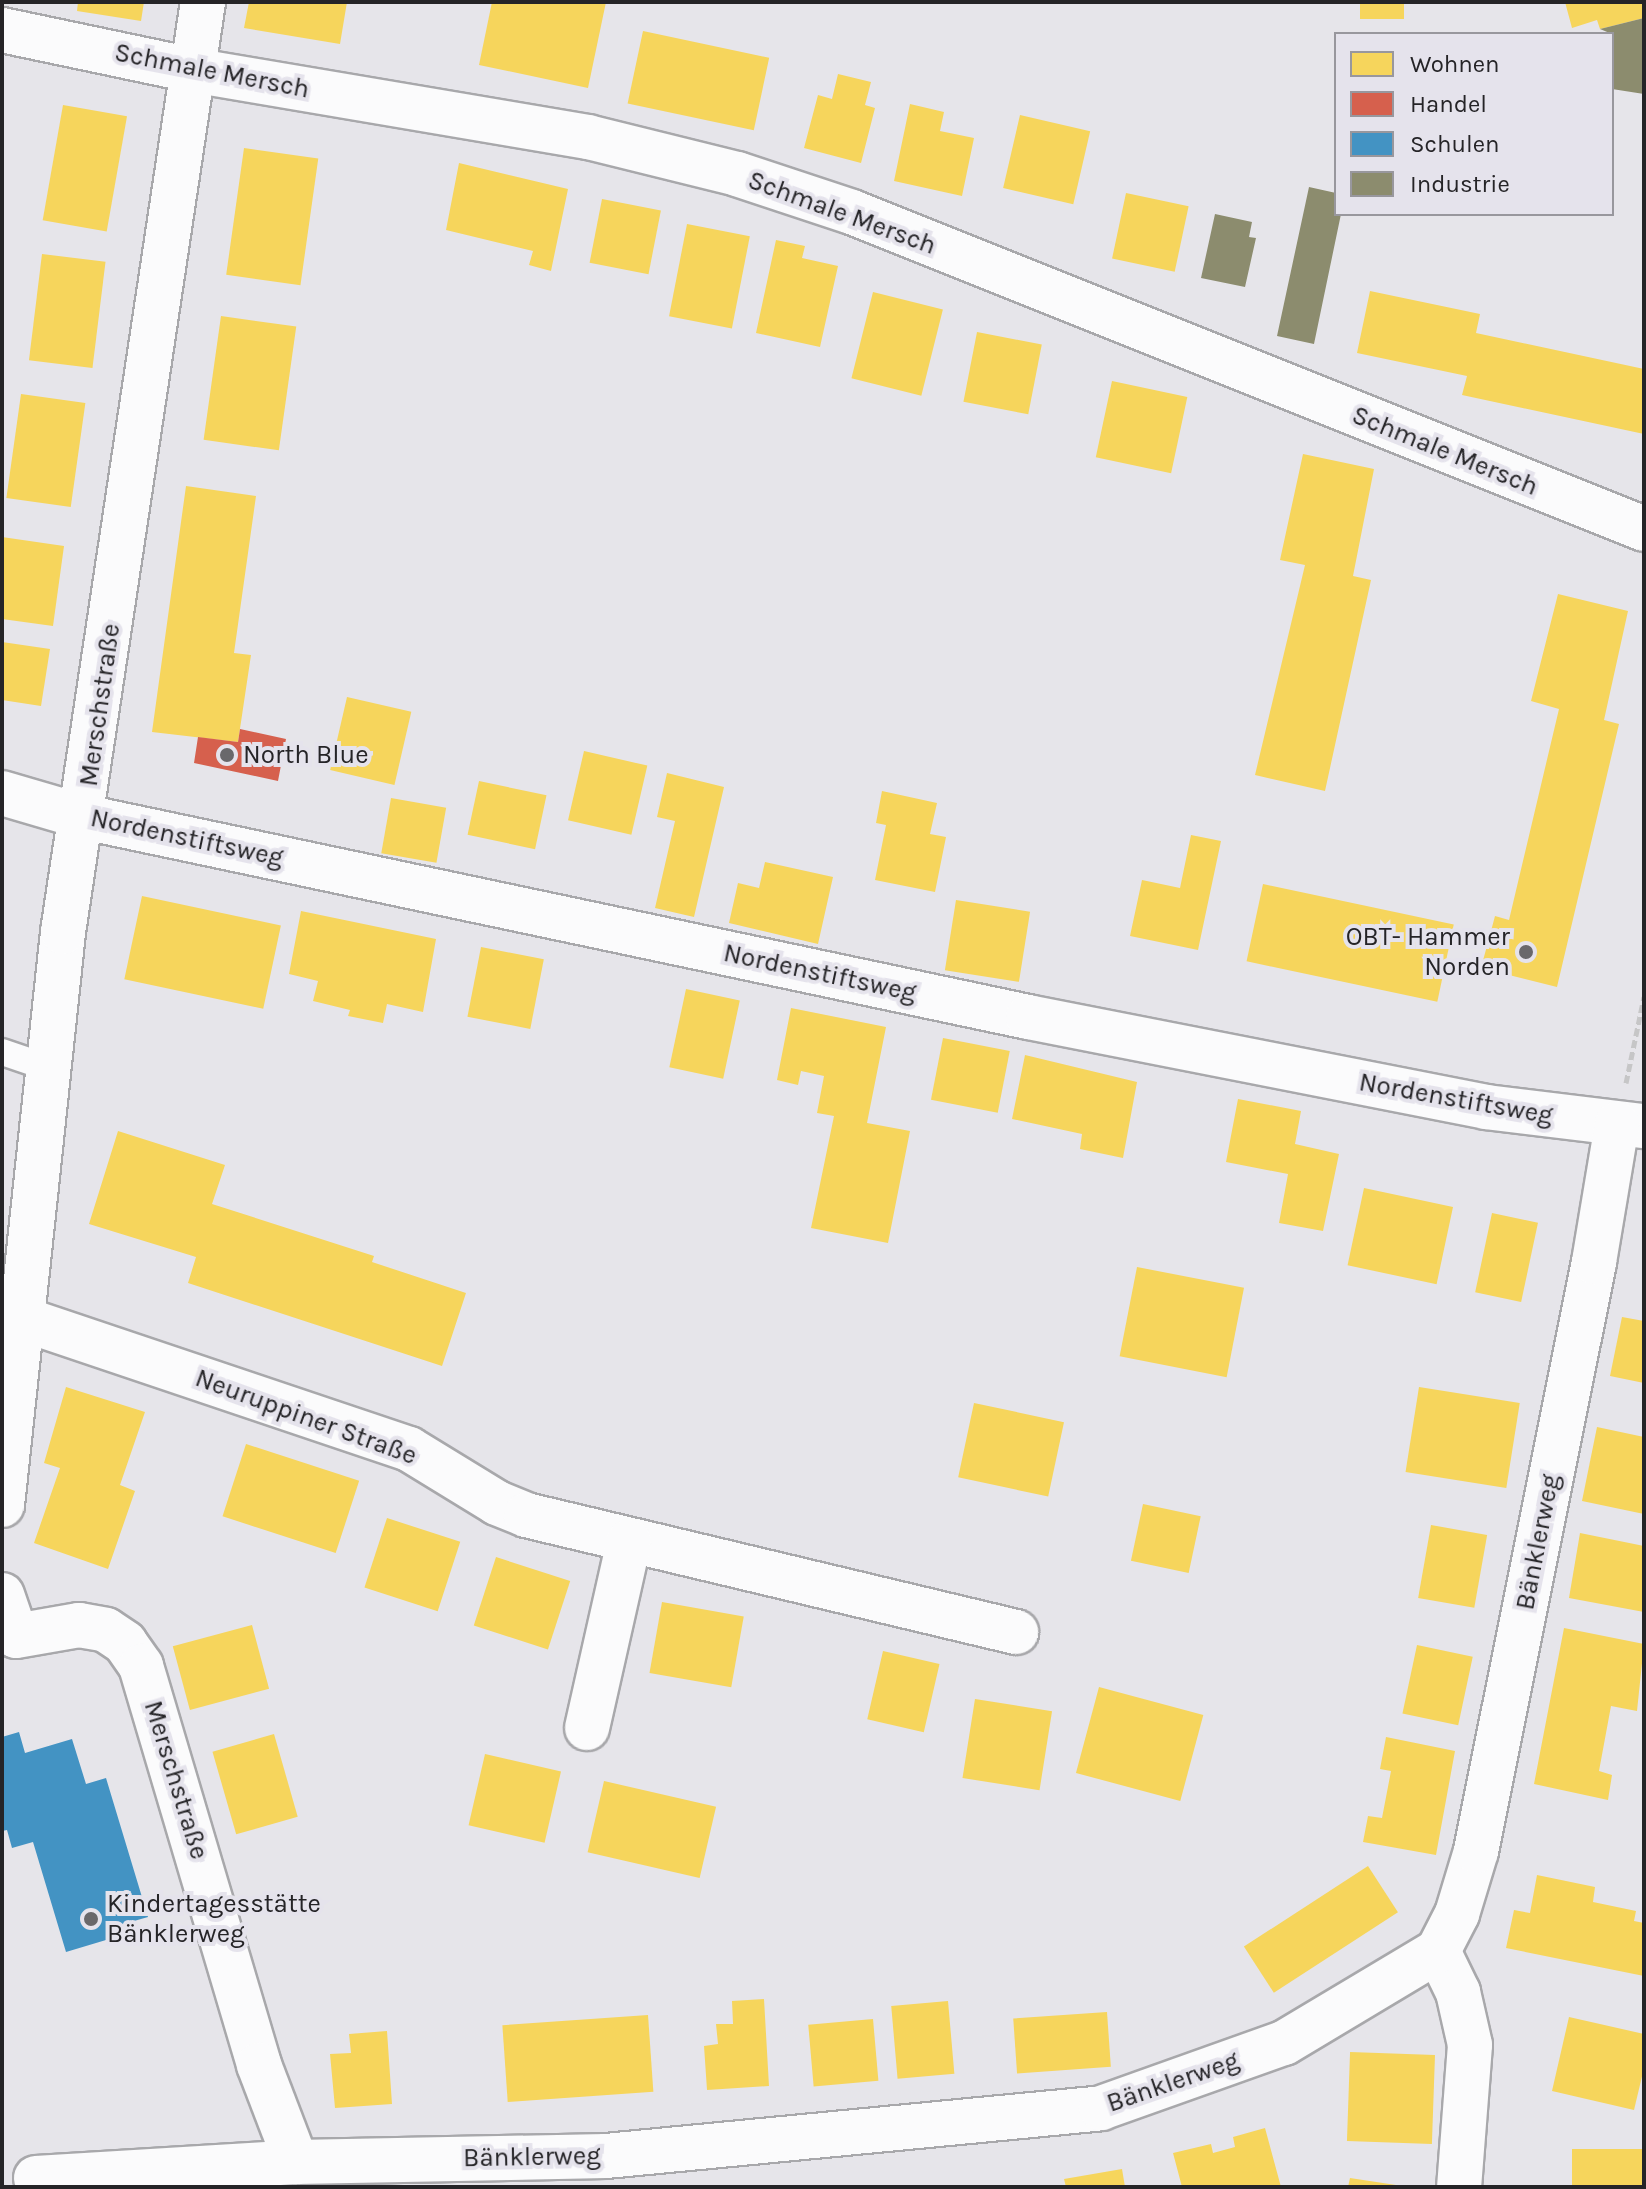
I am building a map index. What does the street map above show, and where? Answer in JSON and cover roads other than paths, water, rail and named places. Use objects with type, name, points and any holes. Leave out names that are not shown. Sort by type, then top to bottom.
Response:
[{"type":"street","name":"Merschstraße","points":[[2,1505],[9,1364],[23,1319],[63,932],[84,817],[203,2]]},
{"type":"street","name":"Schmale Mersch","points":[[2,30],[192,70],[588,137],[737,174],[852,212],[1644,529]]},
{"type":"street","name":"Nordenstiftsweg","points":[[2,793],[84,817],[1028,1017],[1486,1107],[1630,1125]]},
{"type":"street","name":"Bänklerweg","points":[[36,2178],[296,2162],[607,2172],[1101,2108],[1284,2043],[1438,1951],[1457,1914],[1476,1851],[1594,1262],[1630,1125]]},
{"type":"street","name":"Neuruppiner Straße","points":[[23,1319],[409,1449],[497,1503],[629,1542],[1016,1632]]},
{"type":"street","points":[[587,1728],[629,1542]]},
{"type":"street","name":"Merschstraße","points":[[2,1595],[9,1638],[79,1625],[106,1630],[125,1643],[141,1666],[259,2065],[296,2162]]},
{"type":"street","points":[[1438,1951],[1458,1992],[1470,2045],[1459,2187]]},
{"type":"lane","points":[[2,1052],[49,1068]]},
{"type":"place","name":"North Blue","points":[[227,755]]},
{"type":"place","name":"OBT- Hammer Norden","points":[[1526,952]]},
{"type":"place","name":"Kindertagesstätte Bänklerweg","points":[[91,1919]]}]
